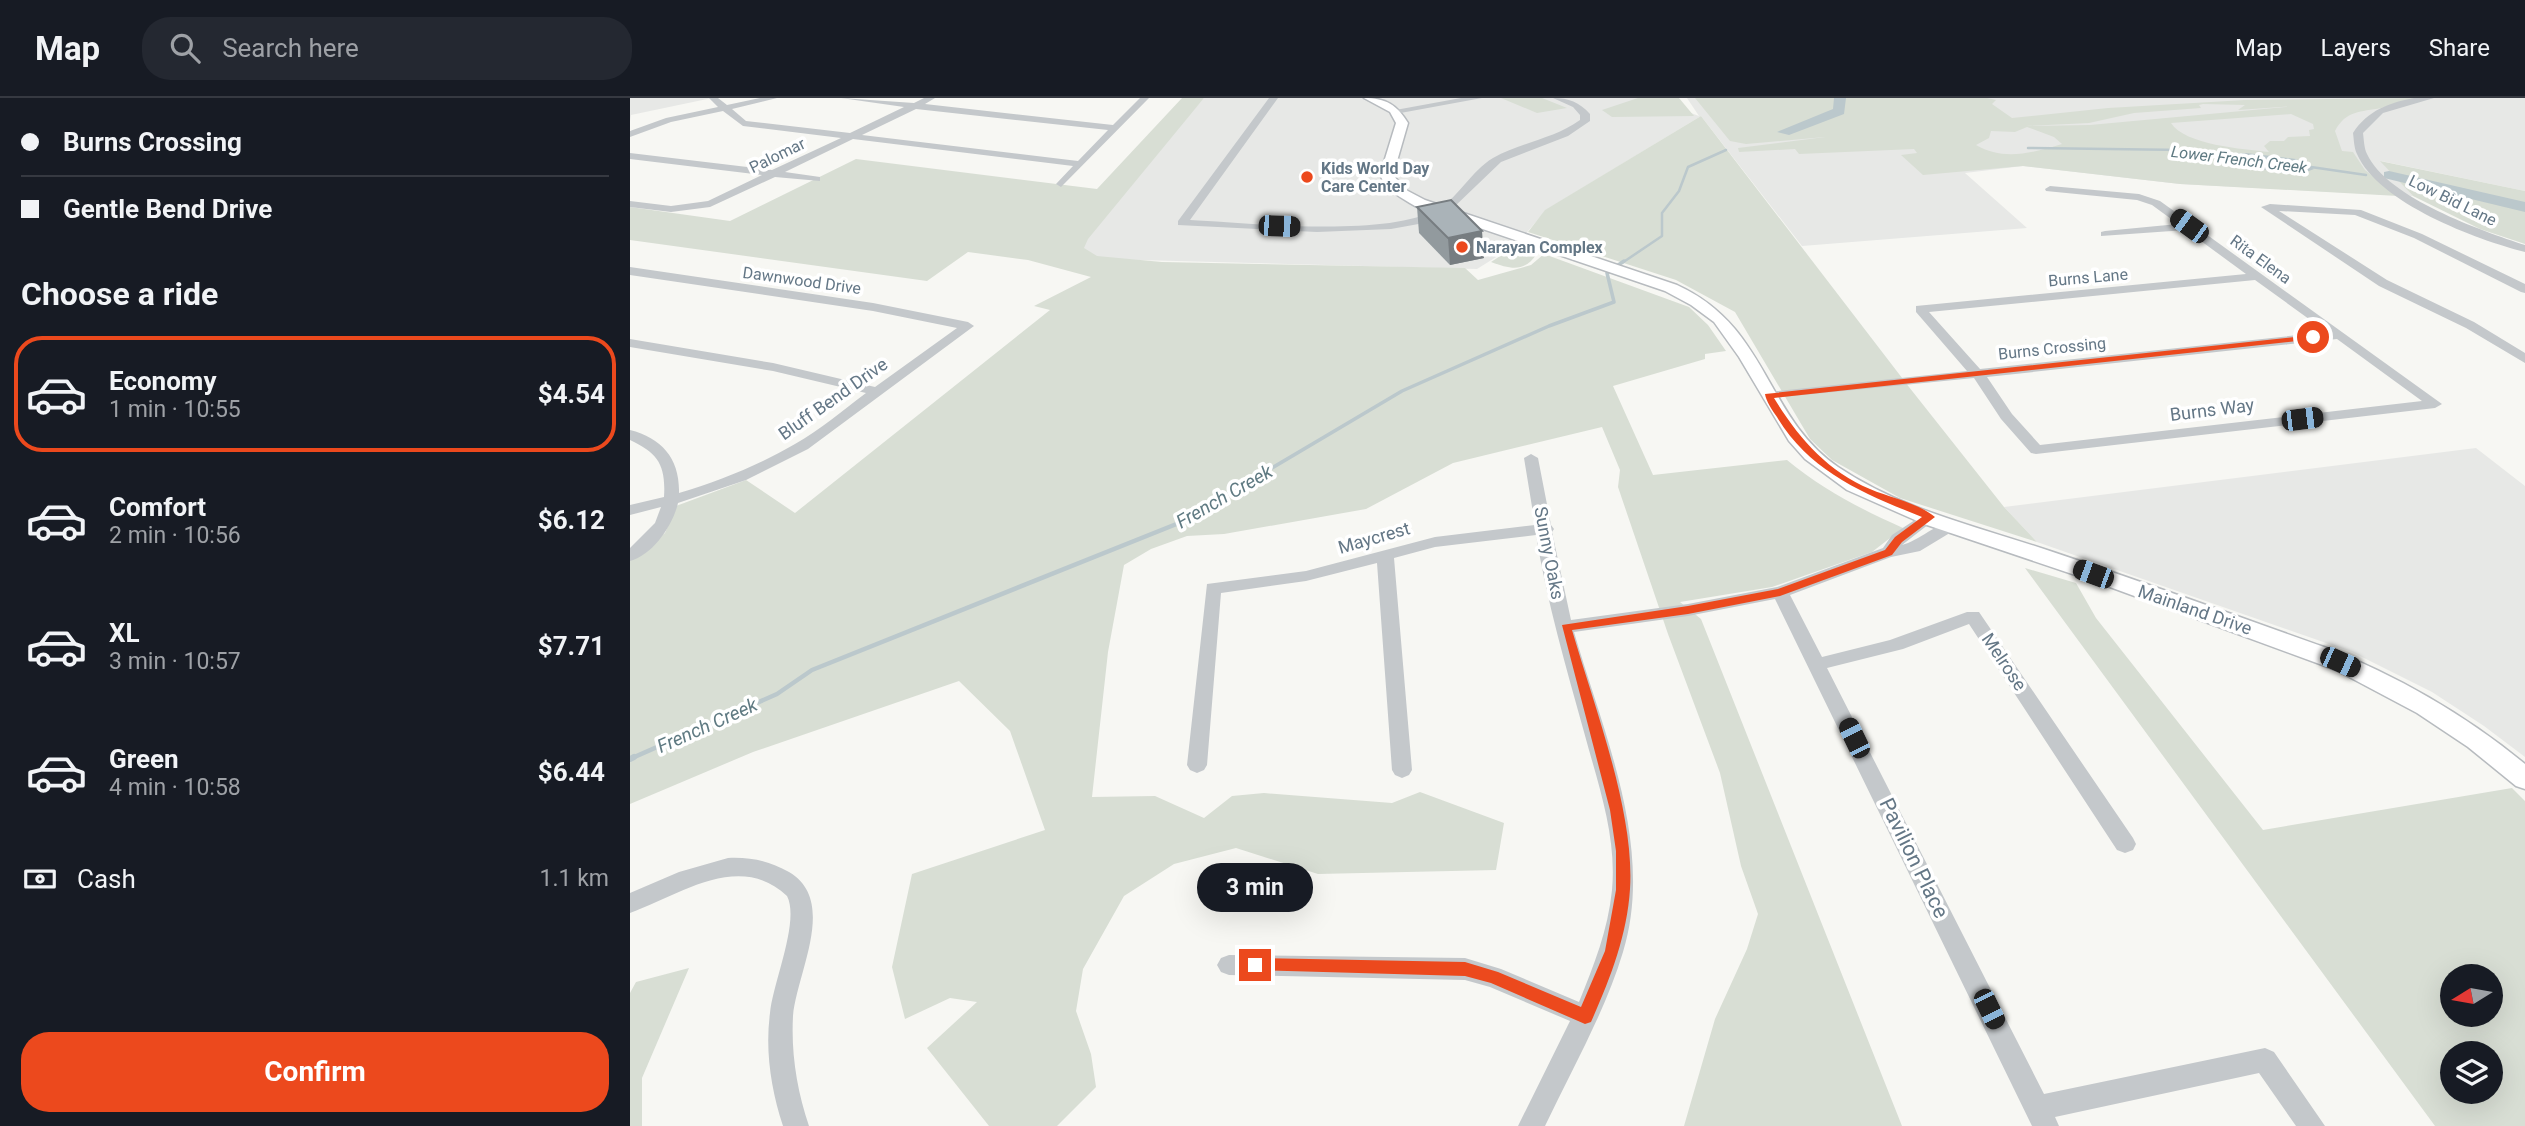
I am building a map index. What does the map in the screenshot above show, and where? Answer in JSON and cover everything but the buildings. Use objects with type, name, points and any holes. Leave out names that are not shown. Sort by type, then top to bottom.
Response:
[{"type":"main road","points":[[1370,98],[1395,111]]},
{"type":"main road","name":"Mainland Drive","points":[[1395,111],[1402,127],[1388,162],[1388,178],[1403,194],[1442,211],[1649,280],[1697,300],[1731,332],[1793,435],[1829,470],[1864,490],[1930,517],[2316,653],[2371,675],[2460,726],[2525,779]]},
{"type":"street","points":[[715,99],[730,98],[765,126]]},
{"type":"street","points":[[630,134],[661,122],[773,98]]},
{"type":"street","points":[[845,98],[1116,128]]},
{"type":"street","name":"Palomar","points":[[630,204],[671,209],[695,208],[724,199],[931,98]]},
{"type":"street","points":[[1061,184],[1145,98]]},
{"type":"street","points":[[1274,98],[1182,223],[1363,229],[1408,223],[1442,211],[1490,165],[1572,130],[1585,121],[1586,117],[1580,108],[1557,98]]},
{"type":"street","points":[[1395,111],[1478,98]]},
{"type":"street","name":"Low Bid Lane","points":[[2431,98],[2392,106],[2368,119],[2358,132],[2362,158],[2381,179],[2414,201],[2461,224],[2525,248]]},
{"type":"street","points":[[715,99],[738,121],[765,126],[1080,164]]},
{"type":"street","points":[[630,156],[816,179]]},
{"type":"street","name":"Rita Elena","points":[[2050,189],[2146,198],[2189,226],[2435,404]]},
{"type":"street","points":[[2525,289],[2430,241],[2357,212],[2266,207],[2384,283],[2463,321],[2525,359]]},
{"type":"street","points":[[2105,234],[2189,226]]},
{"type":"street","name":"Dawnwood Drive","points":[[630,271],[873,307],[968,326]]},
{"type":"street","name":"Burns Lane","points":[[1977,373],[1920,309],[2259,276]]},
{"type":"street","name":"Bluff Bend Drive","points":[[630,509],[713,488],[778,460],[968,326]]},
{"type":"street","name":"Burns Crossing","points":[[1768,396],[2339,335]]},
{"type":"street","points":[[630,344],[773,367],[878,392]]},
{"type":"street","name":"Burns Way","points":[[1977,373],[2006,416],[2036,450],[2435,404]]},
{"type":"street","points":[[630,434],[652,444],[665,456],[671,500],[670,514],[662,527],[630,556]]},
{"type":"street","name":"Sunny Oaks","points":[[1531,458],[1533,480],[1546,529],[1551,578],[1616,810],[1623,851],[1623,890],[1612,951],[1585,1016],[1531,1126]]},
{"type":"street","points":[[1889,552],[1898,539],[1930,517]]},
{"type":"street","points":[[1566,627],[1688,610],[1780,592],[1889,552],[1904,552],[1930,542],[1952,525]]},
{"type":"street","name":"Maycrest","points":[[1197,765],[1213,588],[1306,576],[1435,542],[1546,529]]},
{"type":"street","points":[[1385,555],[1402,770]]},
{"type":"street","name":"Pavilion Place","points":[[1780,592],[2042,1117]]},
{"type":"street","name":"Melrose","points":[[1818,664],[1904,642],[1973,616],[2125,844]]},
{"type":"street","points":[[630,903],[706,873],[735,867],[765,870],[798,892],[802,904],[800,935],[787,981],[781,1022],[783,1076],[796,1126]]},
{"type":"street","points":[[1229,965],[1465,969],[1493,977],[1585,1016]]},
{"type":"street","points":[[2042,1117],[2265,1060],[2312,1126]]},
{"type":"shaded area","points":[[630,98],[712,98],[631,115],[630,121]]},
{"type":"shaded area","points":[[1182,98],[1204,98],[1088,239],[1084,248],[1097,256],[1162,262],[1465,268],[1478,280],[1531,265],[1544,254],[1689,307],[1708,325],[1726,351],[1705,354],[1705,359],[1613,386],[1653,475],[1787,460],[1814,481],[1843,498],[1903,528],[1872,552],[1772,587],[1680,602],[1701,619],[1902,1126],[1684,1126],[1715,1019],[1747,949],[1758,914],[1741,866],[1720,773],[1668,634],[1618,487],[1620,470],[1602,427],[1453,463],[1366,509],[1224,534],[1187,536],[1151,549],[1124,565],[1108,652],[1092,797],[1155,796],[1204,818],[1232,796],[1264,793],[1392,803],[1420,792],[1504,823],[1496,870],[1318,874],[1236,848],[1174,864],[1124,896],[1083,969],[1076,1011],[1091,1054],[1096,1087],[1057,1126],[989,1126],[927,1048],[977,1002],[950,998],[905,1019],[892,967],[912,874],[1045,830],[1010,731],[959,681],[753,752],[630,804],[630,560],[665,533],[676,506],[746,480],[795,513],[1050,310],[1034,306],[1091,277],[1028,260],[968,252],[927,281],[630,240],[630,207],[730,221],[856,159],[1097,189]]},
{"type":"shaded area","points":[[1204,98],[1651,98],[1699,116],[1687,98],[2525,98],[2525,191],[2381,161],[2413,196],[2180,184],[2023,166],[1965,173],[2027,228],[1802,246],[1701,116],[1546,210],[1517,244],[1477,269],[1063,258]]},
{"type":"shaded area","points":[[1501,98],[1542,98],[1567,108],[1537,113]]},
{"type":"shaded area","points":[[1638,98],[1679,98],[1694,116],[1612,117],[1602,110]]},
{"type":"shaded area","points":[[1695,98],[1987,98],[1996,100],[1992,104],[2012,118],[2108,108],[2245,100],[2419,98],[2355,113],[2344,119],[2335,131],[2342,151],[2353,152],[2365,170],[2398,196],[2180,184],[2023,166],[1923,175],[1901,155],[1917,153],[1914,149],[1799,154],[1795,149],[1739,152],[1738,148],[1825,137],[1746,144],[1730,141]],"holes":[[[2199,105],[2245,105],[2238,110],[2295,106],[2090,125],[2026,126],[2089,123],[2134,113],[2201,108]],[[2291,114],[2313,124],[2314,129],[2309,130],[2310,136],[2270,141],[2264,146],[2269,152],[2201,141],[2178,130],[2171,123]],[[2027,127],[2054,137],[2062,144],[2018,154],[1997,153],[1976,145],[1989,138],[1991,131],[2015,132]]]},
{"type":"shaded area","points":[[1701,116],[1909,387],[2004,507],[2037,542],[1900,498],[1832,460],[1810,439],[1735,312],[1676,280],[1528,232],[1545,210]]},
{"type":"shaded area","points":[[2380,161],[2525,191],[2525,244],[2480,229],[2413,196]]},
{"type":"shaded area","points":[[1520,243],[1540,249],[1524,266],[1512,268],[1491,262]]},
{"type":"shaded area","points":[[2476,448],[2525,486],[2525,757],[2432,692],[2352,652],[2037,542],[2004,507]]},
{"type":"shaded area","points":[[2025,568],[2076,583],[2096,618],[2263,830],[2512,788],[2525,801],[2525,1126],[2435,1126]]},
{"type":"shaded area","points":[[689,968],[642,1078],[642,1126],[630,1126],[630,993],[636,982]]},
{"type":"water","points":[[2246,153],[2296,159],[2314,169],[2304,172],[2279,172],[2254,167],[2220,154]]},
{"type":"waterway","name":"French Creek","points":[[1784,132],[1839,111],[1840,98]]},
{"type":"waterway","name":"Lower French Creek","points":[[2028,148],[2184,150],[2226,155]]},
{"type":"waterway","name":"French Creek","points":[[1622,263],[1662,236],[1662,213],[1679,191],[1688,167],[1726,150]]},
{"type":"waterway","name":"Lower French Creek","points":[[2311,167],[2366,175]]},
{"type":"waterway","name":"Lower French Creek","points":[[2389,175],[2525,207]]},
{"type":"waterway","name":"French Creek","points":[[1255,478],[1402,391],[1549,326],[1614,302],[1607,273],[1624,261]]},
{"type":"waterway","name":"French Creek","points":[[634,757],[630,759],[777,694],[812,670],[1179,523],[1258,476]]},
{"type":"place","name":"Kids World Day Care Center","points":[[1307,177]]},
{"type":"place","name":"Narayan Complex","points":[[1462,247]]},
{"type":"route","points":[[1255,965],[1465,969],[1493,977],[1585,1016],[1612,951],[1623,890],[1623,851],[1616,810],[1566,627],[1688,610],[1780,592],[1889,552],[1898,539],[1930,517],[1864,490],[1829,470],[1802,447],[1768,396],[2313,337]]}]
